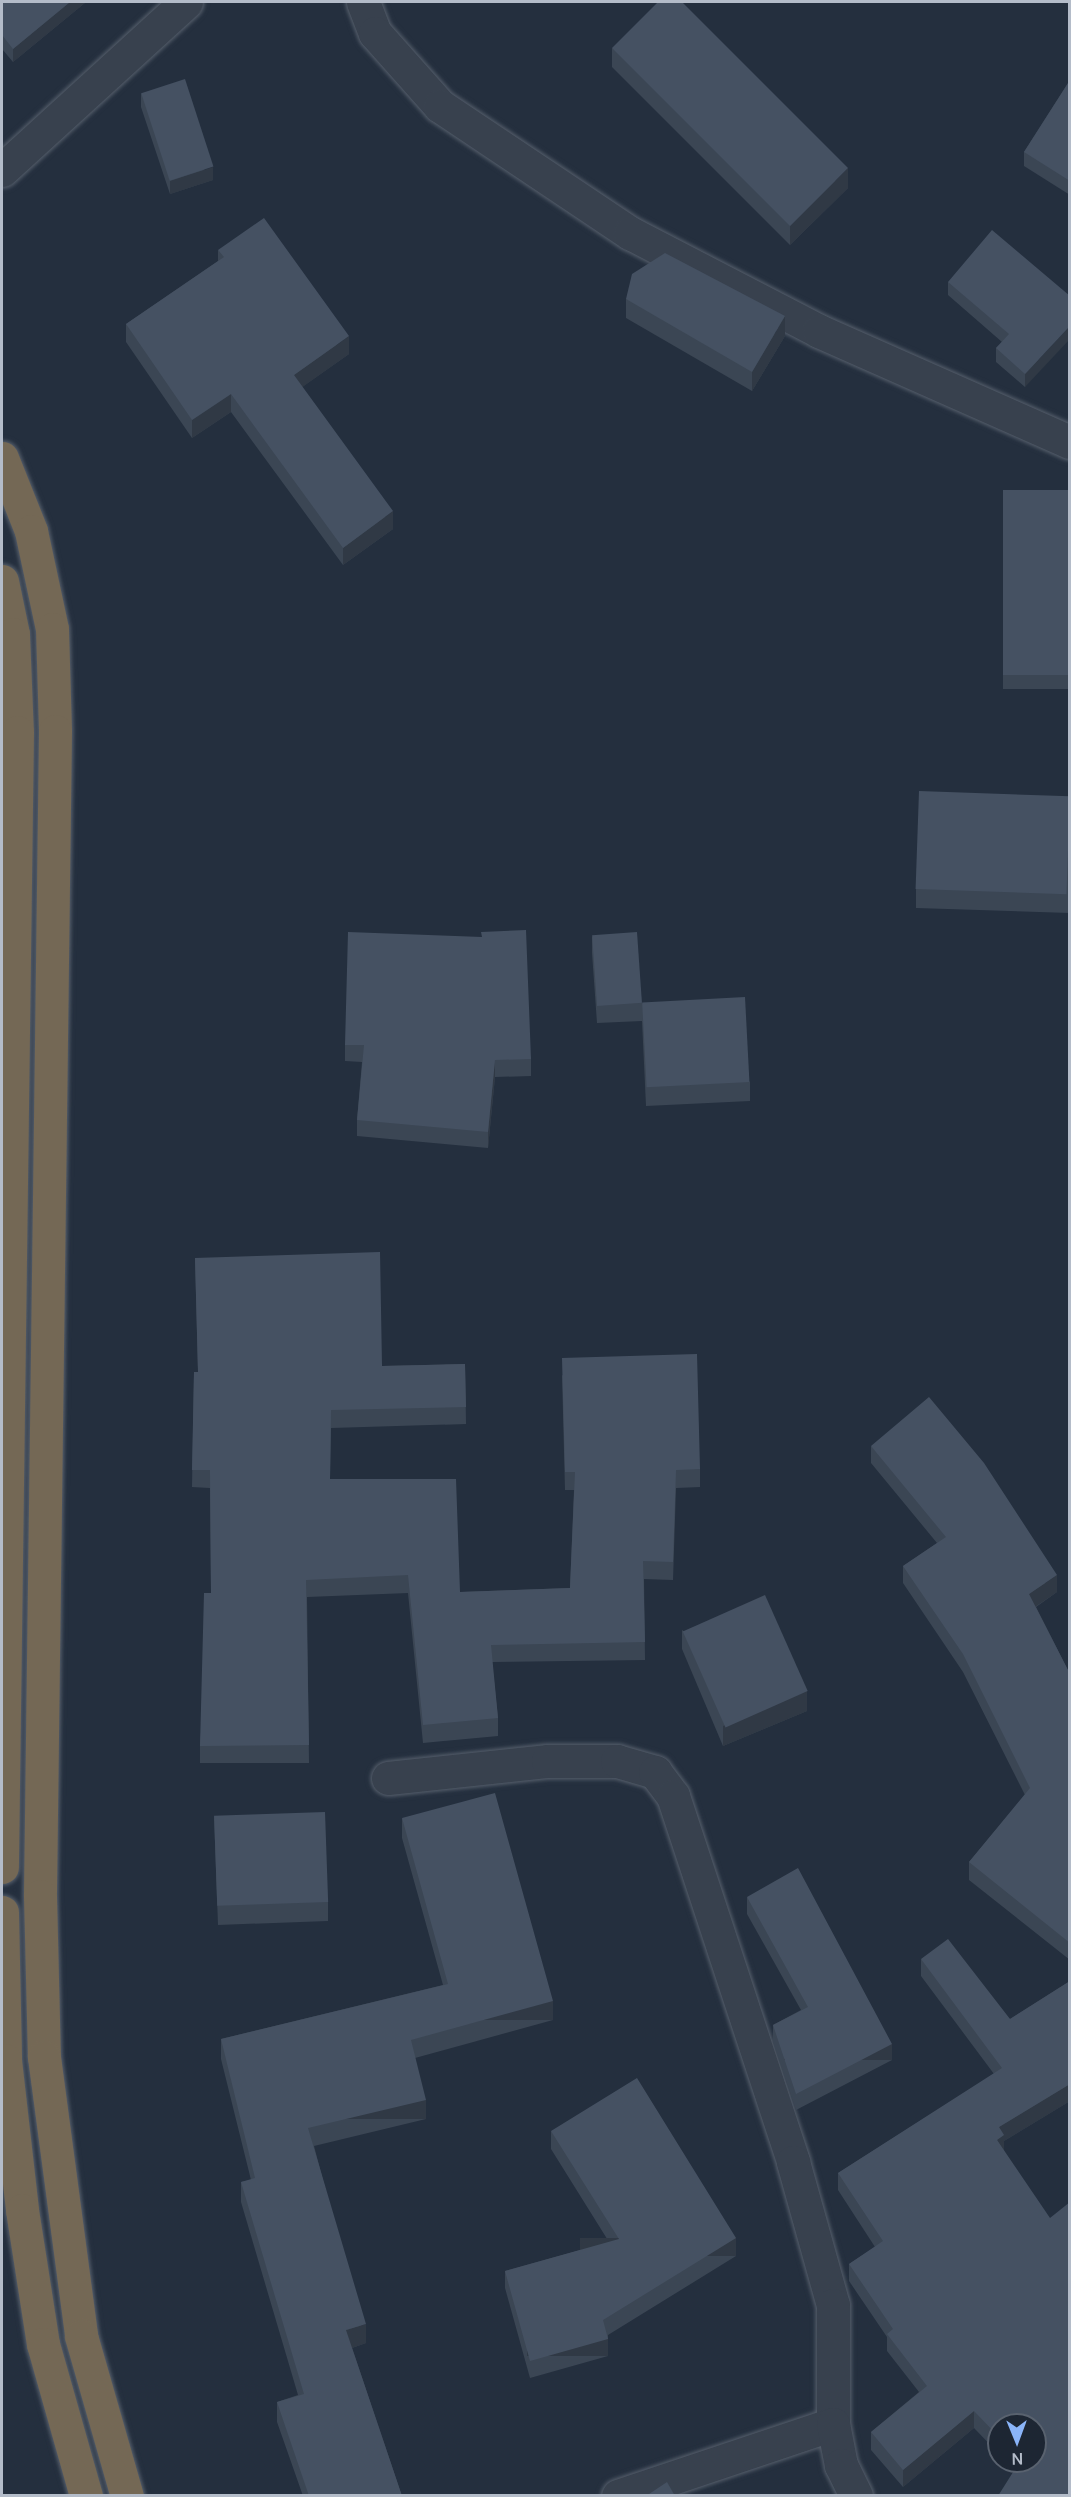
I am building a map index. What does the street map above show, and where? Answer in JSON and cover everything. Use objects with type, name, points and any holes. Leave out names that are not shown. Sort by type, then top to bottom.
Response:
[{"type":"highway","points":[[2,458],[31,531],[52,629],[51,1216],[39,1896],[44,2057],[81,2336],[127,2496]]},
{"type":"highway","points":[[2,581],[13,634],[17,732],[12,1215],[4,1578],[2,1867]]},
{"type":"highway","points":[[12,1215],[51,1216]]},
{"type":"highway","points":[[2,1912],[5,2060],[21,2210],[43,2344],[86,2496]]},
{"type":"street","points":[[2,171],[186,2]]},
{"type":"street","points":[[363,2],[375,33],[440,106],[630,232],[819,331],[1070,442]]},
{"type":"street","points":[[388,1778],[548,1761],[617,1761],[655,1772],[673,1796],[793,2162],[832,2305],[833,2424],[841,2465],[856,2496]]},
{"type":"street","points":[[618,2496],[833,2424]]},
{"type":"building","points":[[2,2],[70,2],[13,49],[2,35]]},
{"type":"building","points":[[658,2],[682,2],[848,168],[790,226],[612,48]]},
{"type":"building","points":[[185,79],[213,166],[170,181],[141,93]]},
{"type":"building","points":[[1070,80],[1070,181],[1024,152]]},
{"type":"building","points":[[264,218],[349,336],[294,375],[393,511],[343,548],[231,394],[192,420],[126,324],[224,257],[218,250]]},
{"type":"building","points":[[992,230],[1070,296],[1070,326],[1025,374],[996,348],[1009,334],[948,282]]},
{"type":"building","points":[[665,253],[785,316],[752,372],[626,299],[632,274]]},
{"type":"building","points":[[1003,490],[1070,490],[1070,675],[1003,675]]},
{"type":"building","points":[[919,791],[1070,796],[1066,894],[916,889]]},
{"type":"building","points":[[526,930],[531,1059],[495,1060],[488,1132],[357,1120],[364,1045],[345,1045],[348,932],[482,937],[481,932]]},
{"type":"building","points":[[637,932],[642,1003],[597,1006],[592,935]]},
{"type":"building","points":[[745,997],[749,1082],[647,1087],[642,1002]]},
{"type":"building","points":[[380,1252],[382,1366],[465,1364],[466,1407],[331,1410],[330,1479],[456,1479],[460,1592],[570,1588],[575,1472],[565,1472],[562,1358],[697,1354],[700,1469],[676,1470],[673,1562],[643,1561],[645,1642],[491,1645],[498,1718],[423,1725],[408,1575],[306,1580],[309,1745],[200,1746],[204,1593],[211,1593],[210,1470],[192,1470],[194,1372],[198,1372],[195,1258]]},
{"type":"building","points":[[929,1397],[984,1463],[1057,1575],[1029,1594],[1070,1674],[1070,1943],[969,1862],[1030,1788],[963,1654],[903,1566],[946,1537],[871,1446]]},
{"type":"building","points":[[765,1595],[808,1691],[725,1728],[683,1632]]},
{"type":"building","points":[[495,1793],[553,2001],[411,2040],[426,2100],[308,2128],[366,2324],[346,2330],[402,2496],[309,2496],[277,2402],[304,2394],[241,2182],[255,2178],[221,2039],[448,1984],[402,1818]]},
{"type":"building","points":[[325,1812],[328,1902],[217,1906],[214,1816]]},
{"type":"building","points":[[798,1868],[892,2044],[796,2094],[773,2025],[808,2007],[747,1897]]},
{"type":"building","points":[[948,1939],[1010,2019],[1070,1981],[1070,2084],[999,2127],[1004,2135],[997,2140],[1050,2218],[1070,2202],[1070,2496],[998,2496],[1012,2473],[1047,2473],[1047,2413],[987,2413],[987,2425],[974,2411],[903,2470],[871,2432],[927,2386],[887,2334],[893,2329],[849,2264],[883,2241],[838,2173],[1002,2068],[921,1959]]},
{"type":"building","points":[[637,2078],[736,2238],[603,2320],[608,2339],[530,2361],[505,2271],[619,2239],[551,2131]]},
{"type":"building","points":[[667,2482],[675,2496],[646,2496]]}]
